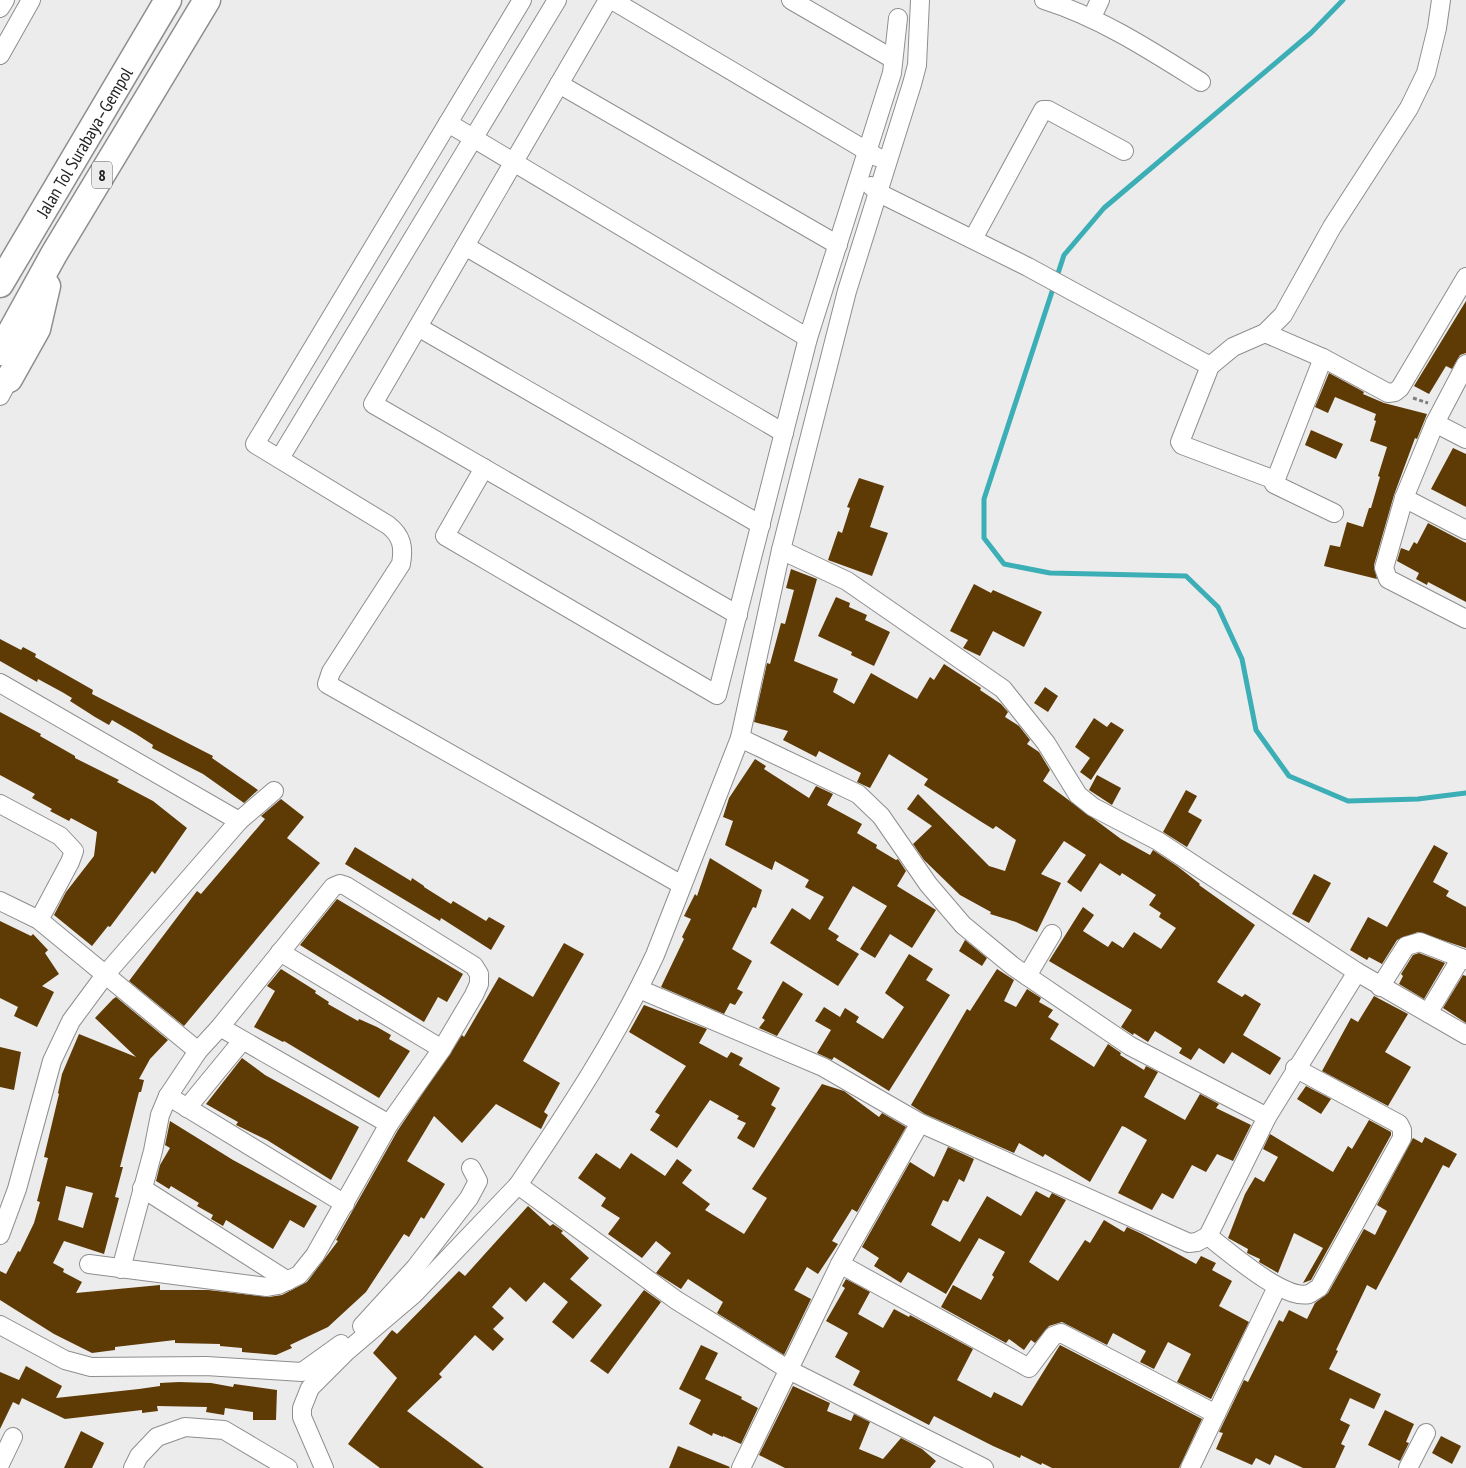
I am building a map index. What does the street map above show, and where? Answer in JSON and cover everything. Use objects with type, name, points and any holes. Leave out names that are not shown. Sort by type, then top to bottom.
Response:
[{"type":"highway","name":"Jalan Tol Surabaya–Gempol","points":[[0,284],[168,0]]},
{"type":"highway","name":"Jalan Tol Surabaya–Gempol","points":[[0,352],[54,254],[207,0]]},
{"type":"highway","points":[[4,387],[37,329],[54,254]]},
{"type":"street","points":[[0,8],[5,0]]},
{"type":"street","points":[[0,55],[31,0]]},
{"type":"street","points":[[522,0],[255,444],[388,525],[398,533],[403,548],[401,564],[331,672],[327,684],[682,885]]},
{"type":"street","points":[[280,458],[556,0]]},
{"type":"street","points":[[738,615],[373,404],[610,0],[888,163]]},
{"type":"street","points":[[792,0],[893,59]]},
{"type":"street","points":[[324,1468],[302,1417],[302,1408],[310,1388],[326,1370],[414,1295],[518,1185],[580,1093],[639,988],[682,885],[740,738],[782,550],[847,291],[917,65],[920,0]]},
{"type":"street","points":[[1044,0],[1092,17],[1126,35],[1201,82]]},
{"type":"street","points":[[1092,17],[1100,0]]},
{"type":"street","points":[[1275,480],[1180,444],[1210,366],[1234,347],[1265,332],[1283,315],[1332,227],[1409,108],[1426,73],[1437,28],[1441,0]]},
{"type":"street","points":[[484,468],[445,536],[717,695],[808,338],[892,73],[898,18]]},
{"type":"street","points":[[559,84],[838,245]]},
{"type":"street","points":[[973,239],[1043,110],[1048,110],[1124,151]]},
{"type":"street","points":[[448,123],[808,338]]},
{"type":"street","points":[[859,176],[878,192],[973,239],[1210,366]]},
{"type":"street","points":[[465,246],[784,433]]},
{"type":"street","points":[[1265,332],[1323,358],[1388,393],[1395,392],[1400,388],[1466,277]]},
{"type":"street","points":[[418,327],[761,526]]},
{"type":"street","points":[[1323,358],[1275,480],[1277,487],[1334,513]]},
{"type":"street","points":[[1466,364],[1435,423],[1404,498],[1384,574],[1388,579],[1466,619]]},
{"type":"street","points":[[1435,423],[1466,439]]},
{"type":"street","points":[[1404,498],[1466,530]]},
{"type":"street","points":[[782,550],[847,581],[1004,688],[1046,743],[1078,795],[1092,807],[1158,841],[1380,987],[1466,1035]]},
{"type":"street","points":[[0,683],[239,821]]},
{"type":"street","points":[[740,738],[858,794],[881,816],[928,884],[963,925],[1027,976],[1130,1046],[1267,1117]]},
{"type":"street","points":[[0,1235],[17,1189],[52,1061],[71,1021],[105,975],[239,821],[274,791]]},
{"type":"street","points":[[0,804],[60,836],[74,851],[39,920]]},
{"type":"street","points":[[89,1264],[121,1269],[267,1287],[288,1281],[299,1275],[308,1264],[345,1204],[390,1124],[442,1049],[474,995],[479,984],[479,974],[474,966],[346,886],[340,884],[333,887],[220,1027],[198,1051],[168,1096],[160,1115],[121,1269]]},
{"type":"street","points":[[0,901],[39,920],[198,1051]]},
{"type":"street","points":[[1027,976],[1052,934]]},
{"type":"street","points":[[1380,987],[1406,946],[1412,942],[1420,942],[1463,959],[1428,1014]]},
{"type":"street","points":[[280,952],[442,1049]]},
{"type":"street","points":[[639,988],[823,1067],[920,1123],[1189,1243],[1197,1242],[1208,1236],[1267,1117],[1295,1068],[1357,972]]},
{"type":"street","points":[[220,1027],[390,1124]]},
{"type":"street","points":[[187,1108],[242,1041]]},
{"type":"street","points":[[1208,1236],[1277,1287],[1295,1294],[1308,1294],[1319,1288],[1402,1138],[1402,1130],[1399,1124],[1295,1068]]},
{"type":"street","points":[[168,1096],[345,1204]]},
{"type":"street","points":[[741,1468],[840,1264],[920,1123]]},
{"type":"street","points":[[0,1325],[65,1360],[91,1367],[206,1366],[302,1372],[352,1336],[415,1268],[469,1198],[478,1181],[471,1168]]},
{"type":"street","points":[[518,1185],[676,1300],[790,1370],[984,1468]]},
{"type":"street","points":[[142,1188],[288,1281]]},
{"type":"street","points":[[840,1264],[1029,1368],[1053,1336],[1061,1333],[1216,1414]]},
{"type":"street","points":[[1190,1468],[1277,1287]]},
{"type":"street","points":[[133,1468],[139,1456],[156,1437],[185,1427],[224,1430],[288,1468]]},
{"type":"street","points":[[1408,1468],[1426,1434]]},
{"type":"street","points":[[0,1464],[12,1437]]},
{"type":"path","points":[[1395,392],[1443,407]]},
{"type":"building","points":[[1466,301],[1466,353],[1460,355],[1452,369],[1446,366],[1429,394],[1414,386]]},
{"type":"building","points":[[1329,373],[1364,392],[1363,394],[1384,403],[1427,414],[1417,439],[1415,438],[1394,495],[1374,565],[1377,579],[1324,566],[1330,545],[1340,547],[1347,522],[1363,527],[1369,508],[1371,508],[1387,447],[1370,441],[1376,421],[1374,420],[1376,414],[1335,397],[1328,413],[1315,407]]},
{"type":"building","points":[[1311,430],[1343,444],[1336,459],[1305,445]]},
{"type":"building","points":[[1453,448],[1466,454],[1466,507],[1431,489]]},
{"type":"building","points":[[859,478],[884,486],[870,527],[888,533],[872,576],[828,560],[838,531],[842,533],[850,508],[847,507]]},
{"type":"building","points":[[1428,523],[1466,543],[1466,602],[1428,582],[1427,585],[1416,579],[1419,573],[1397,561],[1401,548],[1409,551],[1414,542],[1417,544]]},
{"type":"building","points":[[791,569],[817,579],[794,661],[838,679],[833,692],[854,704],[871,673],[917,699],[930,677],[934,680],[944,664],[981,688],[980,690],[1001,704],[1008,712],[1005,717],[1019,726],[1030,740],[1027,744],[1039,752],[1050,770],[1043,781],[1121,839],[1150,855],[1153,850],[1177,866],[1199,885],[1255,925],[1217,982],[1242,997],[1245,994],[1261,1004],[1243,1035],[1281,1058],[1270,1075],[1232,1052],[1224,1064],[1199,1048],[1191,1060],[1179,1053],[1182,1048],[1155,1031],[1148,1042],[1134,1033],[1133,1035],[1121,1027],[1132,1010],[1049,961],[1083,907],[1094,915],[1083,931],[1108,947],[1112,941],[1123,948],[1134,932],[1161,949],[1176,928],[1159,917],[1161,913],[1149,905],[1156,895],[1122,873],[1120,876],[1100,863],[1081,892],[1067,882],[1086,855],[1064,841],[1041,874],[1061,883],[1037,932],[1016,922],[990,914],[991,912],[960,895],[924,860],[913,844],[932,826],[907,809],[918,794],[989,866],[1005,871],[1016,840],[996,826],[993,829],[924,785],[928,779],[889,754],[870,788],[857,782],[861,773],[819,751],[816,757],[783,740],[788,731],[754,722],[767,663],[770,664],[781,623],[785,624],[794,590],[786,588]]},
{"type":"building","points":[[974,584],[991,593],[993,590],[1042,612],[1024,647],[993,631],[980,656],[963,648],[968,640],[950,631]]},
{"type":"building","points":[[836,597],[850,603],[849,607],[867,615],[865,620],[890,632],[874,666],[851,655],[852,652],[818,636]]},
{"type":"building","points":[[0,639],[21,650],[23,647],[36,654],[35,657],[93,690],[92,694],[213,756],[212,758],[258,790],[244,803],[203,774],[152,748],[153,745],[112,720],[109,725],[95,717],[70,701],[72,698],[62,692],[38,679],[37,682],[0,661]]},
{"type":"building","points":[[1045,687],[1058,696],[1048,712],[1034,703]]},
{"type":"building","points":[[0,712],[41,734],[40,736],[75,756],[75,758],[119,780],[117,782],[153,801],[187,828],[155,874],[152,871],[110,927],[108,926],[92,946],[54,915],[66,892],[94,856],[97,832],[71,818],[69,821],[50,811],[52,809],[32,798],[35,794],[0,775]]},
{"type":"building","points":[[1094,718],[1107,727],[1111,722],[1124,730],[1091,780],[1080,772],[1090,758],[1075,747]]},
{"type":"building","points":[[755,759],[766,766],[764,769],[809,798],[816,786],[833,794],[827,805],[862,824],[857,833],[877,845],[876,848],[896,860],[898,859],[906,871],[897,886],[936,910],[912,948],[890,934],[875,958],[860,949],[887,906],[853,886],[828,929],[839,936],[836,940],[859,954],[838,986],[770,943],[792,908],[810,920],[824,897],[805,887],[809,880],[775,861],[772,870],[725,845],[733,821],[723,817],[729,798]]},
{"type":"building","points":[[1097,775],[1121,788],[1112,805],[1089,790]]},
{"type":"building","points":[[1186,790],[1197,796],[1188,812],[1202,820],[1187,847],[1163,832]]},
{"type":"building","points":[[281,799],[304,817],[287,838],[320,863],[184,1026],[129,981],[197,891],[201,894],[265,819],[261,816]]},
{"type":"building","points":[[1434,845],[1448,853],[1433,882],[1449,891],[1446,896],[1466,907],[1466,948],[1418,932],[1397,940],[1382,964],[1369,957],[1367,960],[1350,950],[1368,917],[1387,927]]},
{"type":"building","points":[[355,847],[411,881],[412,878],[451,904],[453,901],[486,921],[489,917],[505,926],[491,950],[441,918],[440,921],[345,864]]},
{"type":"building","points":[[710,858],[762,890],[756,908],[753,907],[732,949],[752,961],[737,989],[743,992],[735,1005],[730,1003],[724,1014],[661,987],[684,939],[682,937],[691,919],[684,916],[695,894],[697,896]]},
{"type":"building","points":[[1314,874],[1331,883],[1309,923],[1292,914]]},
{"type":"building","points":[[337,899],[463,974],[447,1002],[438,997],[424,1022],[300,945]]},
{"type":"building","points":[[0,921],[31,936],[33,934],[48,950],[45,953],[59,974],[42,986],[54,992],[37,1027],[14,1016],[18,1007],[0,998]]},
{"type":"building","points":[[965,940],[987,958],[982,966],[959,951]]},
{"type":"building","points":[[564,943],[584,954],[523,1061],[560,1083],[544,1112],[548,1115],[541,1129],[496,1104],[462,1143],[434,1116],[407,1161],[445,1184],[424,1219],[421,1217],[409,1237],[404,1234],[366,1292],[328,1327],[290,1345],[292,1348],[276,1355],[242,1352],[242,1348],[220,1346],[220,1344],[175,1343],[175,1340],[115,1347],[115,1350],[92,1353],[54,1334],[0,1300],[0,1271],[6,1274],[18,1251],[20,1252],[34,1223],[40,1202],[37,1201],[48,1158],[44,1157],[62,1074],[79,1034],[136,1057],[95,1018],[116,997],[168,1040],[150,1059],[139,1079],[144,1080],[141,1092],[139,1092],[120,1167],[123,1167],[115,1197],[119,1198],[104,1254],[64,1241],[53,1263],[64,1269],[63,1272],[82,1282],[76,1293],[160,1285],[160,1290],[208,1290],[269,1297],[282,1295],[307,1282],[338,1241],[336,1240],[398,1130],[462,1035],[464,1037],[499,977],[533,997]],"holes":[[[66,1186],[93,1193],[83,1228],[58,1220]]]},
{"type":"building","points":[[1419,953],[1445,963],[1424,999],[1399,984],[1403,976],[1401,974],[1413,955]]},
{"type":"building","points":[[909,954],[933,969],[926,980],[950,995],[889,1091],[834,1057],[832,1060],[817,1053],[831,1030],[815,1021],[824,1007],[840,1017],[845,1008],[859,1017],[856,1022],[883,1039],[904,1007],[885,993]]},
{"type":"building","points":[[281,969],[316,991],[315,993],[329,1002],[328,1004],[358,1021],[359,1019],[391,1035],[389,1039],[410,1051],[379,1098],[284,1041],[254,1027],[275,991],[267,986]]},
{"type":"building","points":[[997,969],[1014,980],[1004,1001],[1016,1007],[1027,989],[1041,998],[1039,1002],[1053,1010],[1048,1017],[1059,1024],[1050,1039],[1094,1067],[1108,1044],[1121,1053],[1120,1055],[1144,1070],[1146,1066],[1158,1072],[1144,1097],[1185,1120],[1200,1094],[1219,1104],[1216,1108],[1251,1125],[1233,1161],[1217,1154],[1206,1172],[1192,1165],[1173,1199],[1162,1193],[1152,1210],[1118,1193],[1147,1140],[1125,1127],[1122,1126],[1090,1182],[1045,1154],[1043,1157],[1019,1143],[1014,1153],[925,1114],[911,1105],[967,1009],[970,1011]]},
{"type":"building","points":[[1463,975],[1466,976],[1466,1023],[1443,1008]]},
{"type":"building","points":[[783,981],[803,994],[777,1036],[759,1028],[765,1020],[762,1018]]},
{"type":"building","points":[[1374,996],[1408,1014],[1385,1052],[1411,1067],[1388,1106],[1322,1071],[1351,1018],[1358,1022]]},
{"type":"building","points":[[644,1005],[707,1029],[699,1043],[727,1058],[731,1052],[743,1058],[739,1065],[780,1088],[771,1105],[776,1108],[754,1148],[737,1138],[746,1123],[737,1119],[739,1116],[710,1100],[677,1148],[650,1130],[660,1115],[655,1112],[686,1066],[629,1032]]},
{"type":"building","points":[[0,1047],[21,1052],[14,1090],[0,1087]]},
{"type":"building","points":[[242,1058],[265,1075],[359,1127],[331,1180],[267,1140],[236,1125],[238,1122],[206,1104]]},
{"type":"building","points":[[822,1084],[844,1091],[879,1117],[882,1113],[906,1127],[857,1212],[852,1209],[832,1241],[838,1244],[818,1274],[807,1267],[794,1290],[811,1299],[784,1355],[717,1313],[723,1302],[688,1279],[681,1289],[656,1273],[671,1253],[656,1241],[642,1258],[608,1234],[620,1218],[601,1206],[606,1198],[578,1178],[596,1153],[620,1169],[631,1153],[665,1176],[677,1159],[692,1170],[682,1183],[710,1204],[705,1210],[744,1234],[767,1198],[752,1189]]},
{"type":"building","points":[[1306,1086],[1331,1099],[1321,1114],[1297,1099]]},
{"type":"building","points":[[1369,1120],[1391,1132],[1391,1135],[1311,1280],[1303,1283],[1323,1248],[1294,1233],[1278,1273],[1259,1262],[1260,1259],[1247,1253],[1248,1249],[1228,1238],[1245,1194],[1255,1177],[1264,1182],[1278,1157],[1263,1149],[1270,1134],[1333,1172],[1348,1146],[1352,1149]]},
{"type":"building","points":[[170,1121],[233,1160],[317,1206],[304,1228],[290,1220],[273,1249],[226,1220],[223,1226],[211,1219],[213,1215],[197,1206],[199,1203],[171,1186],[169,1189],[156,1181],[160,1165],[170,1148],[165,1145]]},
{"type":"building","points":[[1425,1137],[1457,1154],[1449,1168],[1443,1165],[1376,1290],[1367,1285],[1336,1350],[1338,1351],[1329,1369],[1381,1394],[1374,1409],[1350,1398],[1340,1420],[1350,1425],[1341,1444],[1345,1446],[1335,1468],[1303,1468],[1275,1455],[1270,1465],[1256,1458],[1252,1465],[1216,1449],[1223,1433],[1219,1432],[1244,1380],[1248,1382],[1279,1320],[1283,1322],[1289,1310],[1307,1319],[1315,1303],[1328,1293],[1364,1229],[1375,1235],[1387,1211],[1377,1205],[1413,1138],[1422,1143]]},
{"type":"building","points":[[948,1147],[974,1159],[964,1182],[959,1179],[948,1202],[943,1200],[931,1225],[960,1242],[987,1196],[1021,1216],[1036,1191],[1049,1198],[1052,1193],[1066,1200],[1029,1262],[1058,1281],[1085,1240],[1090,1243],[1104,1220],[1124,1232],[1127,1227],[1142,1234],[1196,1264],[1201,1256],[1216,1263],[1212,1270],[1232,1281],[1219,1306],[1249,1322],[1211,1399],[1177,1382],[1191,1354],[1168,1342],[1154,1369],[1140,1362],[1146,1351],[1113,1333],[1107,1345],[1062,1322],[1049,1326],[1035,1343],[1031,1340],[1024,1350],[1009,1339],[1006,1343],[941,1307],[953,1285],[981,1300],[994,1277],[992,1275],[1005,1252],[979,1238],[946,1294],[908,1272],[901,1283],[874,1266],[879,1258],[862,1247],[910,1162],[934,1177]]},
{"type":"building","points":[[528,1206],[550,1226],[553,1224],[563,1231],[561,1233],[589,1258],[570,1279],[602,1305],[573,1339],[552,1322],[568,1302],[544,1282],[526,1302],[510,1287],[492,1307],[504,1318],[493,1329],[504,1339],[493,1351],[475,1335],[439,1374],[442,1377],[407,1411],[484,1468],[380,1468],[348,1444],[397,1378],[373,1353],[392,1330],[397,1334],[459,1271],[465,1276]]},
{"type":"building","points":[[846,1279],[870,1292],[858,1314],[883,1328],[894,1309],[909,1317],[910,1315],[973,1349],[957,1380],[991,1398],[994,1392],[1022,1406],[1060,1345],[1202,1419],[1179,1468],[1052,1468],[1021,1455],[1020,1458],[934,1416],[929,1425],[853,1385],[860,1371],[835,1357],[848,1333],[826,1321],[845,1288],[842,1286]]},
{"type":"building","points":[[644,1290],[661,1302],[608,1374],[590,1361]]},
{"type":"building","points":[[701,1345],[718,1353],[705,1379],[742,1397],[741,1399],[758,1408],[741,1444],[713,1433],[712,1436],[689,1424],[701,1400],[679,1389]]},
{"type":"building","points":[[26,1366],[62,1386],[56,1398],[139,1389],[160,1386],[160,1383],[179,1382],[211,1383],[233,1387],[234,1384],[277,1390],[276,1420],[253,1420],[253,1412],[225,1408],[224,1415],[206,1412],[207,1407],[157,1406],[158,1411],[142,1413],[142,1410],[65,1419],[22,1398],[19,1405],[13,1402],[0,1429],[0,1372],[19,1380]]},
{"type":"building","points":[[793,1386],[830,1403],[827,1411],[851,1421],[854,1414],[870,1422],[859,1449],[883,1459],[901,1438],[922,1449],[936,1461],[930,1468],[785,1468],[759,1455]]},
{"type":"building","points":[[1385,1410],[1414,1424],[1406,1442],[1409,1443],[1400,1461],[1368,1445]]},
{"type":"building","points":[[81,1431],[104,1443],[92,1468],[64,1468]]},
{"type":"building","points":[[1441,1436],[1461,1446],[1452,1464],[1432,1453]]},
{"type":"building","points":[[678,1446],[730,1467],[669,1468]]},
{"type":"waterway","points":[[1343,0],[1311,33],[1104,208],[1064,255],[984,499],[984,538],[1004,564],[1050,573],[1186,576],[1218,607],[1242,659],[1256,730],[1289,776],[1348,801],[1418,799],[1466,793]]}]
